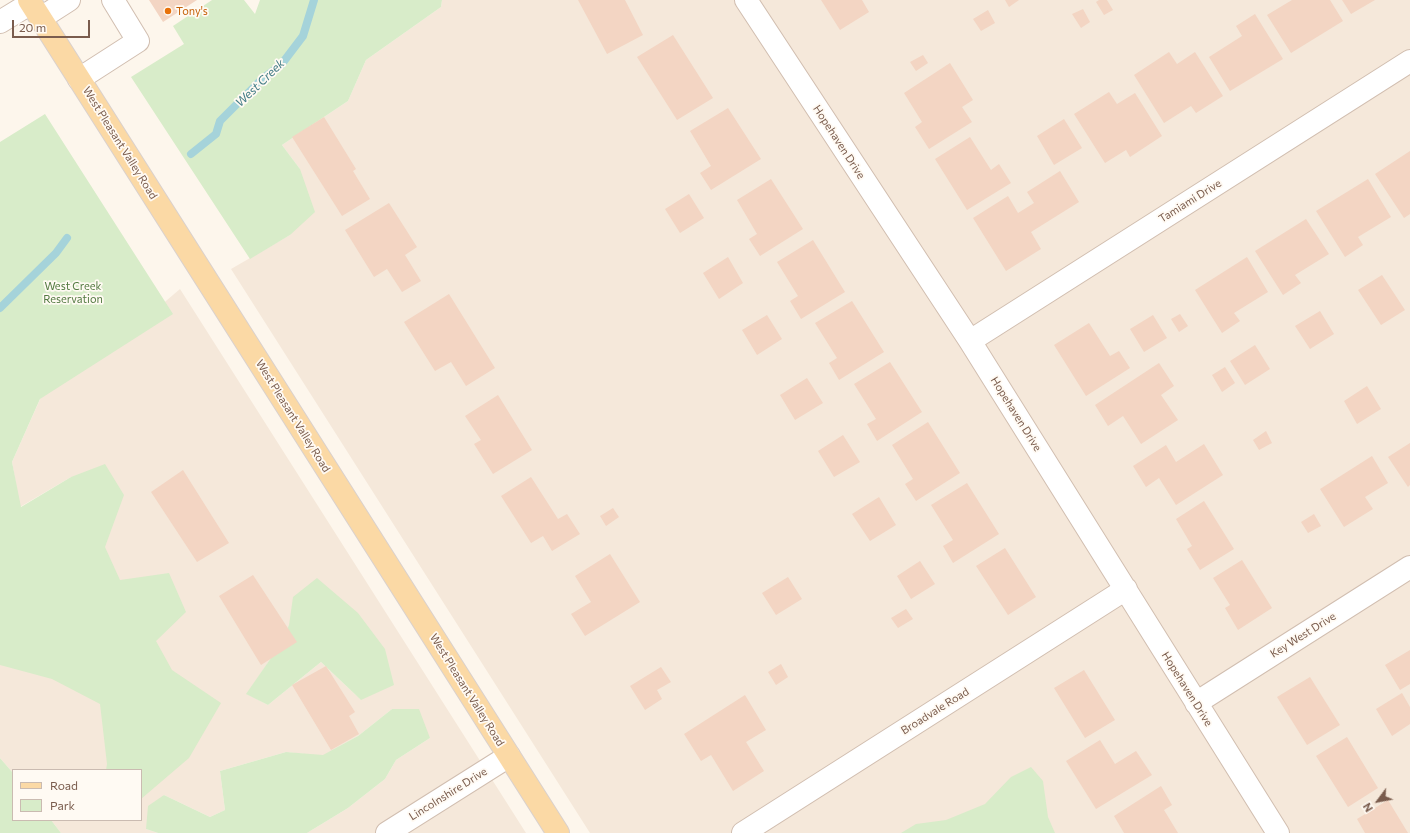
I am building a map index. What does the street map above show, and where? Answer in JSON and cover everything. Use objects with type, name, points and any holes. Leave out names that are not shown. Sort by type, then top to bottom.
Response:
[{"type":"main road","name":"West Pleasant Valley Road","points":[[33,7],[558,833]]},
{"type":"street","points":[[0,22],[33,7],[69,0]]},
{"type":"street","points":[[79,79],[138,41],[113,0]]},
{"type":"street","name":"Hopehaven Drive","points":[[746,0],[970,341],[1278,833]]},
{"type":"street","name":"Tamiami Drive","points":[[970,341],[1410,61]]},
{"type":"street","name":"Key West Drive","points":[[1196,703],[1410,567]]},
{"type":"street","name":"Broadvale Road","points":[[743,833],[1126,589]]},
{"type":"street","name":"Lincolnshire Drive","points":[[387,833],[509,756]]},
{"type":"shaded area","points":[[442,0],[1410,0],[1410,833],[590,833],[231,269],[290,235],[300,169],[282,145],[348,101],[366,60],[441,7]]},
{"type":"shaded area","points":[[180,289],[526,833],[307,833],[348,808],[385,779],[396,760],[430,738],[392,709],[358,736],[323,756],[286,752],[220,771],[225,810],[210,817],[164,795],[146,829],[158,833],[61,833],[52,821],[142,821],[142,769],[12,769],[12,772],[0,758],[0,637],[71,477],[20,507],[12,462],[46,386],[153,312]],"holes":[[[290,624],[361,700],[321,662],[268,705],[247,694],[280,645]]]},
{"type":"green space","points":[[212,0],[244,0],[255,14],[260,0],[442,0],[441,7],[366,60],[348,101],[282,145],[300,169],[315,212],[290,235],[250,259],[131,77],[184,44],[173,26]]},
{"type":"green space","name":"West Creek Reservation","points":[[45,114],[173,314],[40,399],[12,462],[21,507],[71,477],[105,464],[124,495],[105,547],[120,580],[169,573],[186,612],[156,641],[172,670],[221,703],[189,758],[142,798],[142,769],[106,769],[107,764],[100,704],[52,679],[0,665],[0,142]]},
{"type":"green space","points":[[317,578],[358,613],[385,649],[394,685],[361,700],[321,662],[268,705],[246,694],[280,645],[289,625],[293,597]]},
{"type":"green space","points":[[392,709],[419,709],[430,738],[396,760],[385,779],[348,808],[307,833],[158,833],[146,829],[148,806],[164,795],[210,817],[225,810],[220,771],[286,752],[323,755],[358,736]]},
{"type":"green space","points":[[0,758],[12,772],[12,821],[52,821],[61,833],[0,833]]},
{"type":"green space","points":[[1031,767],[1043,781],[1048,817],[1055,833],[901,833],[916,824],[946,820],[985,804],[1011,777]]},
{"type":"building","name":"Tony's","points":[[149,0],[197,0],[163,22]]},
{"type":"building","points":[[578,0],[625,0],[643,35],[607,54]]},
{"type":"building","points":[[821,0],[862,0],[869,12],[840,30]]},
{"type":"building","points":[[1005,0],[1019,0],[1009,7]]},
{"type":"building","points":[[1099,0],[1107,0],[1113,10],[1104,15],[1096,2]]},
{"type":"building","points":[[1292,0],[1330,0],[1343,21],[1291,53],[1267,15]]},
{"type":"building","points":[[1342,0],[1375,0],[1351,14]]},
{"type":"building","points":[[1083,9],[1090,22],[1081,28],[1072,14]]},
{"type":"building","points":[[988,10],[995,23],[981,31],[973,19]]},
{"type":"building","points":[[1255,14],[1283,59],[1230,91],[1209,57],[1242,36],[1236,26]]},
{"type":"building","points":[[673,35],[713,98],[677,120],[637,57]]},
{"type":"building","points":[[1169,52],[1177,64],[1195,52],[1223,96],[1196,113],[1191,106],[1164,123],[1134,75]]},
{"type":"building","points":[[923,55],[928,63],[916,71],[910,62]]},
{"type":"building","points":[[950,63],[973,100],[962,107],[972,122],[929,149],[915,127],[922,122],[904,93]]},
{"type":"building","points":[[1109,92],[1117,104],[1135,93],[1162,136],[1130,157],[1126,150],[1105,163],[1074,114]]},
{"type":"building","points":[[728,108],[761,159],[711,190],[700,173],[711,166],[690,131]]},
{"type":"building","points":[[324,117],[356,169],[353,171],[370,199],[342,216],[292,137]]},
{"type":"building","points":[[1064,119],[1082,148],[1054,165],[1037,136]]},
{"type":"building","points":[[970,137],[991,170],[999,164],[1011,183],[967,210],[935,159]]},
{"type":"building","points":[[1410,151],[1410,214],[1404,218],[1375,174]]},
{"type":"building","points":[[1060,171],[1079,202],[1031,232],[1041,249],[1006,271],[973,218],[1008,196],[1018,213],[1034,203],[1027,192]]},
{"type":"building","points":[[771,179],[803,229],[760,256],[749,239],[757,234],[737,200]]},
{"type":"building","points":[[1368,179],[1391,217],[1358,237],[1363,245],[1345,257],[1316,211]]},
{"type":"building","points":[[689,194],[704,218],[680,233],[665,209]]},
{"type":"building","points":[[389,203],[417,247],[405,255],[421,281],[402,292],[387,269],[374,277],[345,230]]},
{"type":"building","points":[[1306,219],[1329,254],[1295,275],[1301,283],[1283,295],[1255,251]]},
{"type":"building","points":[[813,240],[845,292],[801,319],[790,301],[798,296],[777,262]]},
{"type":"building","points":[[728,257],[743,283],[719,299],[703,273]]},
{"type":"building","points":[[1247,257],[1268,292],[1234,313],[1240,321],[1222,333],[1195,290]]},
{"type":"building","points":[[1382,275],[1405,310],[1381,325],[1358,290]]},
{"type":"building","points":[[449,294],[495,368],[466,386],[451,362],[435,371],[404,322]]},
{"type":"building","points":[[852,301],[884,352],[839,380],[829,363],[837,358],[815,323]]},
{"type":"building","points":[[1320,311],[1334,334],[1310,349],[1295,326]]},
{"type":"building","points":[[1180,314],[1188,326],[1179,332],[1171,319]]},
{"type":"building","points":[[767,315],[782,339],[757,355],[742,330]]},
{"type":"building","points":[[1153,315],[1167,338],[1144,352],[1130,329]]},
{"type":"building","points":[[1089,323],[1110,356],[1119,351],[1130,368],[1086,396],[1054,345]]},
{"type":"building","points":[[1255,345],[1270,369],[1245,385],[1230,361]]},
{"type":"building","points":[[890,362],[922,412],[877,441],[867,424],[876,419],[854,384]]},
{"type":"building","points":[[1159,363],[1174,386],[1161,395],[1178,420],[1141,444],[1123,416],[1108,426],[1095,405]]},
{"type":"building","points":[[1225,367],[1235,383],[1222,392],[1212,375]]},
{"type":"building","points":[[807,378],[823,403],[795,420],[780,395]]},
{"type":"building","points":[[1367,386],[1381,409],[1357,424],[1344,401]]},
{"type":"building","points":[[498,395],[532,450],[493,474],[474,444],[481,440],[465,416]]},
{"type":"building","points":[[928,422],[960,473],[916,501],[905,484],[913,479],[892,445]]},
{"type":"building","points":[[1266,431],[1272,443],[1259,450],[1253,440]]},
{"type":"building","points":[[843,435],[860,462],[834,477],[818,451]]},
{"type":"building","points":[[1410,443],[1410,485],[1408,487],[1388,457]]},
{"type":"building","points":[[1204,444],[1223,475],[1176,505],[1159,478],[1146,487],[1133,466],[1166,445],[1176,462]]},
{"type":"building","points":[[1372,456],[1388,483],[1365,497],[1373,509],[1344,527],[1320,489]]},
{"type":"building","points":[[183,470],[229,543],[197,562],[151,492]]},
{"type":"building","points":[[531,477],[558,519],[567,514],[580,534],[552,551],[543,536],[531,543],[501,496]]},
{"type":"building","points":[[967,483],[999,534],[953,563],[943,546],[953,540],[931,505]]},
{"type":"building","points":[[879,497],[896,525],[870,541],[852,514]]},
{"type":"building","points":[[1204,501],[1234,549],[1200,570],[1187,549],[1192,546],[1176,519]]},
{"type":"building","points":[[613,508],[619,517],[606,526],[600,516]]},
{"type":"building","points":[[1314,514],[1321,526],[1308,533],[1301,522]]},
{"type":"building","points":[[1005,548],[1036,597],[1008,615],[976,566]]},
{"type":"building","points":[[610,554],[640,602],[585,636],[571,614],[591,602],[575,576]]},
{"type":"building","points":[[1242,560],[1272,608],[1238,630],[1225,608],[1230,605],[1213,578]]},
{"type":"building","points":[[920,561],[935,584],[911,599],[897,576]]},
{"type":"building","points":[[253,575],[297,642],[261,665],[219,596]]},
{"type":"building","points":[[788,577],[802,599],[776,615],[762,593]]},
{"type":"building","points":[[906,609],[913,619],[898,628],[891,618]]},
{"type":"building","points":[[1410,650],[1410,684],[1400,690],[1385,665]]},
{"type":"building","points":[[781,664],[788,677],[776,685],[768,672]]},
{"type":"building","points":[[326,666],[355,712],[349,716],[359,734],[331,750],[292,685]]},
{"type":"building","points":[[661,667],[671,682],[657,690],[662,699],[645,710],[630,686]]},
{"type":"building","points":[[1084,670],[1115,720],[1085,738],[1054,688]]},
{"type":"building","points":[[1310,677],[1340,725],[1307,745],[1277,697]]},
{"type":"building","points":[[1402,693],[1410,707],[1410,724],[1392,736],[1376,709]]},
{"type":"building","points":[[745,695],[766,730],[746,742],[764,771],[733,791],[711,755],[701,761],[684,734]]},
{"type":"building","points":[[1347,737],[1378,788],[1348,807],[1316,756]]},
{"type":"building","points":[[1100,740],[1115,764],[1136,751],[1152,775],[1096,809],[1066,761]]},
{"type":"building","points":[[1161,786],[1172,805],[1164,810],[1178,833],[1124,833],[1114,816]]},
{"type":"building","points":[[1388,800],[1408,833],[1365,833],[1357,819]]},
{"type":"waterway","name":"West Creek","points":[[191,154],[216,134],[220,121],[262,79],[281,65],[303,36],[314,0]]},
{"type":"waterway","name":"West Creek","points":[[0,308],[56,253],[67,238]]},
{"type":"place","name":"Tony's","points":[[168,11]]}]
